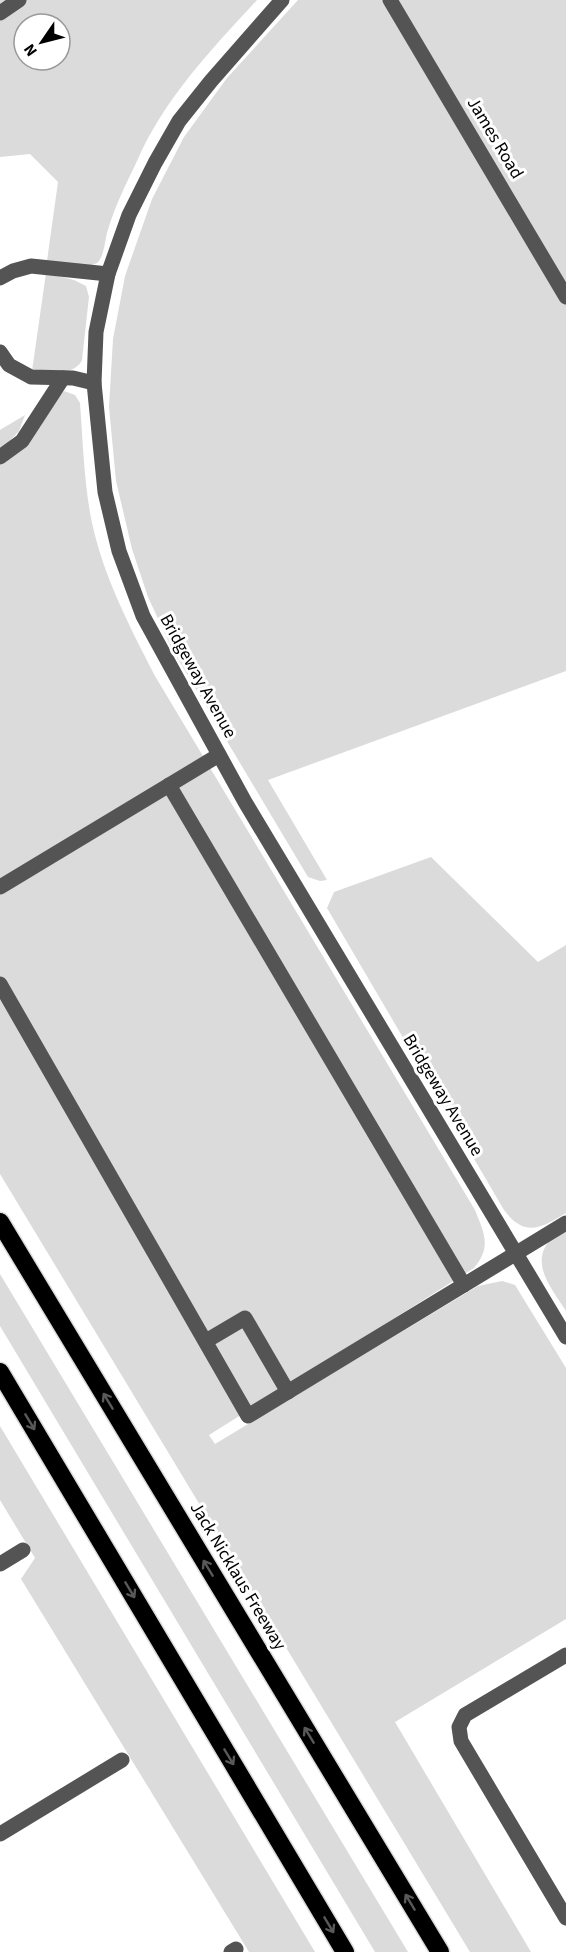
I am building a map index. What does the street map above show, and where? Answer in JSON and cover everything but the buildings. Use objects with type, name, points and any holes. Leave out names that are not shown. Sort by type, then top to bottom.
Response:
[{"type":"highway","name":"Jack Nicklaus Freeway","points":[[0,1222],[440,1952]]},
{"type":"highway","points":[[0,1372],[345,1952]]},
{"type":"street","points":[[0,13],[19,0]]},
{"type":"street","name":"Bridgeway Avenue","points":[[282,0],[210,81],[179,121],[129,216],[108,274],[96,332],[94,382],[105,492],[119,551],[143,616],[251,812],[566,1337]]},
{"type":"street","name":"James Road","points":[[390,0],[566,297]]},
{"type":"street","points":[[0,278],[13,271],[31,266],[108,274]]},
{"type":"street","points":[[0,352],[9,365],[31,376],[94,382]]},
{"type":"street","points":[[0,457],[22,441],[63,378]]},
{"type":"street","points":[[0,887],[219,755]]},
{"type":"street","points":[[169,785],[464,1285]]},
{"type":"street","points":[[0,984],[248,1416],[566,1223]]},
{"type":"street","points":[[206,1341],[245,1318],[288,1392]]},
{"type":"street","points":[[0,1564],[23,1550]]},
{"type":"street","points":[[566,1656],[465,1715],[459,1727],[461,1741],[566,1918]]},
{"type":"street","points":[[0,1834],[122,1760]]},
{"type":"shaded area","points":[[0,0],[257,0],[190,76],[148,138],[120,196],[107,233],[103,253],[97,263],[80,265],[47,261],[58,182],[30,154],[0,157]]},
{"type":"shaded area","points":[[298,0],[566,0],[566,671],[268,780],[327,880],[320,881],[308,877],[172,649],[148,597],[132,549],[116,481],[109,407],[113,339],[125,276],[152,199],[184,137],[227,78]]},
{"type":"shaded area","points":[[46,273],[74,280],[86,286],[89,297],[82,360],[73,369],[67,371],[32,371]]},
{"type":"shaded area","points":[[64,391],[75,395],[80,403],[85,478],[92,523],[103,563],[136,639],[155,676],[475,1210],[485,1239],[483,1253],[474,1268],[209,1435],[215,1444],[478,1286],[502,1281],[515,1285],[566,1368],[566,1619],[395,1722],[531,1952],[470,1952],[0,1174],[0,464],[21,448],[44,414]]},
{"type":"shaded area","points":[[25,415],[19,431],[0,451],[0,430]]},
{"type":"shaded area","points":[[431,857],[538,962],[566,945],[566,1213],[541,1226],[534,1228],[519,1224],[504,1210],[327,908],[334,892]]},
{"type":"shaded area","points":[[566,1230],[566,1311],[545,1277],[542,1258],[544,1249],[550,1240]]},
{"type":"shaded area","points":[[0,1274],[408,1952],[375,1952],[0,1326]]},
{"type":"shaded area","points":[[0,1426],[315,1952],[249,1952],[21,1579],[35,1558],[0,1500]]}]
